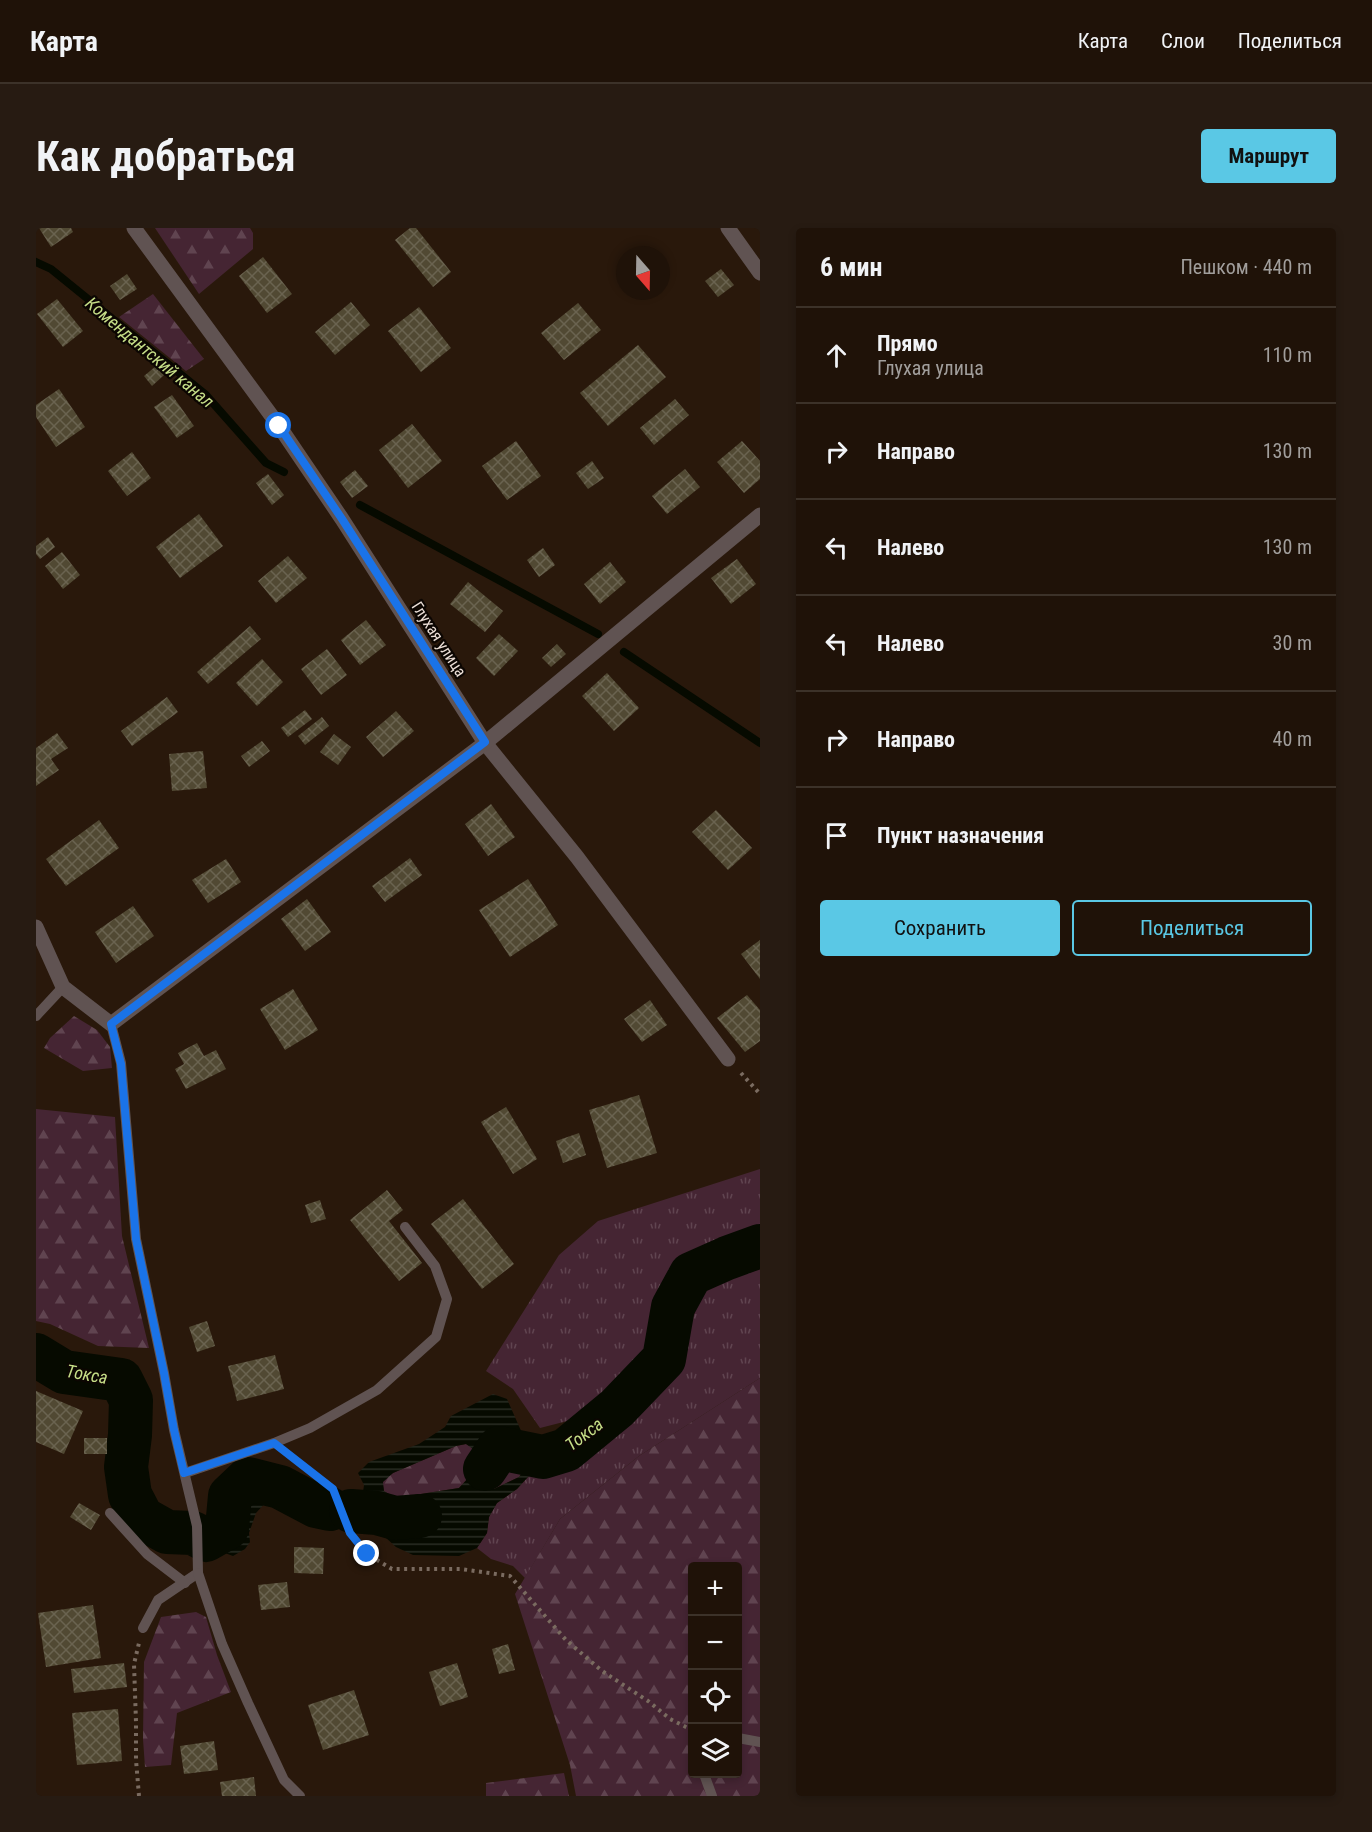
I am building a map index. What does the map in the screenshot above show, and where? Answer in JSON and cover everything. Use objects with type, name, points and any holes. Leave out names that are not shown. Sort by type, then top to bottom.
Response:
[{"type":"street","name":"Глухая улица","points":[[134,228],[279,426],[342,519],[485,742],[577,857],[728,1059]]},
{"type":"street","points":[[728,228],[760,273]]},
{"type":"street","points":[[36,927],[63,987],[111,1024],[485,742],[760,516]]},
{"type":"lane","points":[[36,1016],[63,987]]},
{"type":"lane","points":[[111,1024],[121,1064],[136,1239],[174,1430],[197,1526],[198,1573],[222,1644],[252,1713],[284,1780],[300,1796]]},
{"type":"lane","points":[[184,1473],[274,1443],[310,1428],[376,1390],[436,1337],[447,1299],[435,1266],[405,1227]]},
{"type":"lane","points":[[111,1513],[147,1554],[185,1583]]},
{"type":"lane","points":[[142,1628],[158,1600],[198,1573]]},
{"type":"lane","points":[[742,1739],[760,1742]]},
{"type":"lane","points":[[706,1778],[712,1796]]},
{"type":"path","points":[[728,1059],[760,1094]]},
{"type":"path","points":[[274,1443],[333,1489],[350,1533],[367,1554],[392,1569],[461,1569],[510,1576],[566,1640],[602,1671],[648,1701],[670,1719],[688,1728]]},
{"type":"path","points":[[139,1796],[134,1664],[142,1628]]},
{"type":"green space","points":[[155,228],[250,228],[253,233],[253,249],[199,294]]},
{"type":"green space","points":[[153,294],[204,359],[186,371],[119,317]]},
{"type":"green space","points":[[74,1016],[97,1030],[110,1047],[112,1068],[83,1071],[44,1048],[50,1038]]},
{"type":"green space","points":[[36,1109],[115,1117],[122,1236],[149,1348],[98,1346],[50,1324],[36,1321]]},
{"type":"green space","points":[[760,1169],[760,1234],[680,1265],[661,1297],[649,1359],[579,1418],[540,1428],[513,1389],[486,1371],[559,1255],[598,1221]]},
{"type":"green space","points":[[760,1266],[760,1378],[639,1456],[560,1519],[525,1578],[513,1566],[491,1559],[477,1548],[487,1533],[489,1517],[497,1503],[517,1489],[537,1467],[569,1462],[628,1416],[681,1354],[704,1284]]},
{"type":"green space","points":[[760,1378],[760,1796],[576,1796],[570,1765],[515,1594],[560,1519],[639,1456]]},
{"type":"green space","points":[[466,1444],[478,1451],[470,1476],[459,1488],[395,1498],[384,1491],[382,1482],[393,1473],[456,1446]]},
{"type":"green space","points":[[513,1458],[522,1461],[525,1469],[519,1477],[494,1489],[489,1487],[488,1480],[497,1468]]},
{"type":"green space","points":[[196,1612],[206,1617],[231,1692],[177,1713],[171,1765],[145,1767],[144,1662],[161,1617]]},
{"type":"green space","points":[[564,1773],[569,1796],[486,1796],[486,1783]]},
{"type":"shaded area","points":[[493,1394],[507,1399],[537,1467],[517,1489],[497,1503],[489,1517],[487,1533],[477,1548],[459,1556],[413,1555],[396,1547],[365,1519],[361,1506],[364,1485],[358,1473],[369,1462],[419,1444],[445,1427],[451,1416]],"holes":[[[466,1444],[477,1452],[470,1476],[459,1488],[395,1498],[384,1491],[383,1482],[393,1473],[456,1446]],[[512,1458],[522,1461],[525,1469],[519,1477],[494,1489],[489,1487],[488,1479],[497,1468]]]},
{"type":"shaded area","points":[[248,1479],[280,1487],[256,1513],[249,1533],[250,1542],[245,1549],[233,1556],[222,1552],[210,1557],[206,1550],[160,1540],[150,1522],[167,1532],[193,1533],[206,1540],[227,1528],[230,1496]]},
{"type":"building","points":[[39,228],[71,228],[73,232],[51,247]]},
{"type":"building","points":[[410,228],[416,228],[451,272],[433,287],[395,240]]},
{"type":"building","points":[[263,257],[292,294],[267,313],[239,276]]},
{"type":"building","points":[[721,269],[734,285],[718,297],[705,281]]},
{"type":"building","points":[[127,274],[137,289],[120,300],[110,286]]},
{"type":"building","points":[[57,299],[83,331],[63,347],[37,314]]},
{"type":"building","points":[[351,302],[370,325],[335,355],[315,332]]},
{"type":"building","points":[[578,303],[601,330],[564,360],[541,333]]},
{"type":"building","points":[[419,307],[451,348],[421,372],[388,331]]},
{"type":"building","points":[[638,345],[666,377],[608,426],[580,393]]},
{"type":"building","points":[[156,366],[164,375],[152,386],[144,376]]},
{"type":"building","points":[[59,389],[85,427],[56,447],[36,417],[36,405]]},
{"type":"building","points":[[172,395],[194,426],[177,438],[154,407]]},
{"type":"building","points":[[675,399],[689,415],[654,445],[640,428]]},
{"type":"building","points":[[412,424],[442,461],[408,488],[379,450]]},
{"type":"building","points":[[516,441],[541,476],[507,500],[482,466]]},
{"type":"building","points":[[742,441],[760,461],[760,479],[744,493],[717,462]]},
{"type":"building","points":[[132,452],[151,478],[127,496],[108,471]]},
{"type":"building","points":[[592,461],[604,478],[588,489],[576,473]]},
{"type":"building","points":[[685,469],[700,487],[667,514],[652,496]]},
{"type":"building","points":[[355,470],[368,486],[352,498],[340,482]]},
{"type":"building","points":[[268,474],[284,495],[272,505],[256,483]]},
{"type":"building","points":[[199,514],[223,546],[180,578],[156,547]]},
{"type":"building","points":[[48,537],[55,547],[40,559],[36,554],[36,546]]},
{"type":"building","points":[[543,548],[555,565],[539,577],[527,560]]},
{"type":"building","points":[[62,552],[80,575],[63,589],[45,566]]},
{"type":"building","points":[[288,556],[307,578],[276,603],[258,581]]},
{"type":"building","points":[[737,559],[756,584],[731,604],[711,578]]},
{"type":"building","points":[[610,562],[626,582],[600,604],[584,584]]},
{"type":"building","points":[[468,582],[503,611],[485,632],[450,604]]},
{"type":"building","points":[[366,620],[386,645],[360,665],[341,640]]},
{"type":"building","points":[[250,626],[261,639],[208,684],[197,672]]},
{"type":"building","points":[[499,634],[518,651],[494,676],[476,658]]},
{"type":"building","points":[[557,644],[566,654],[551,667],[542,658]]},
{"type":"building","points":[[327,649],[347,675],[321,695],[301,669]]},
{"type":"building","points":[[262,659],[283,682],[257,706],[236,683]]},
{"type":"building","points":[[607,673],[639,708],[614,731],[582,696]]},
{"type":"building","points":[[167,697],[178,712],[132,746],[121,731]]},
{"type":"building","points":[[305,710],[312,719],[288,737],[281,728]]},
{"type":"building","points":[[396,711],[414,731],[383,757],[366,737]]},
{"type":"building","points":[[322,717],[329,726],[305,745],[298,736]]},
{"type":"building","points":[[57,733],[68,748],[51,759],[59,770],[36,786],[36,748]]},
{"type":"building","points":[[334,734],[351,747],[338,765],[320,752]]},
{"type":"building","points":[[262,741],[270,751],[249,767],[241,756]]},
{"type":"building","points":[[203,751],[207,788],[172,791],[169,754]]},
{"type":"building","points":[[491,804],[515,837],[488,856],[465,824]]},
{"type":"building","points":[[716,810],[752,848],[728,870],[692,832]]},
{"type":"building","points":[[99,820],[119,848],[66,886],[46,859]]},
{"type":"building","points":[[410,858],[422,875],[385,902],[372,886]]},
{"type":"building","points":[[226,859],[241,882],[208,903],[192,880]]},
{"type":"building","points":[[528,879],[558,925],[510,957],[479,910]]},
{"type":"building","points":[[307,899],[331,932],[305,951],[281,919]]},
{"type":"building","points":[[133,906],[154,936],[116,963],[95,932]]},
{"type":"building","points":[[760,940],[760,979],[741,954]]},
{"type":"building","points":[[293,989],[318,1030],[285,1050],[260,1009]]},
{"type":"building","points":[[747,995],[760,1010],[760,1041],[745,1052],[717,1018]]},
{"type":"building","points":[[650,1000],[667,1025],[642,1042],[624,1019]]},
{"type":"building","points":[[197,1043],[204,1056],[216,1050],[226,1069],[186,1089],[175,1069],[184,1064],[178,1053]]},
{"type":"building","points":[[639,1095],[657,1153],[607,1168],[589,1110]]},
{"type":"building","points":[[506,1107],[537,1159],[513,1174],[481,1122]]},
{"type":"building","points":[[579,1133],[586,1155],[563,1163],[556,1141]]},
{"type":"building","points":[[387,1190],[403,1210],[389,1221],[422,1263],[399,1281],[350,1220]]},
{"type":"building","points":[[463,1199],[514,1264],[482,1289],[431,1224]]},
{"type":"building","points":[[320,1200],[326,1219],[311,1223],[305,1205]]},
{"type":"building","points":[[207,1321],[215,1346],[197,1352],[189,1327]]},
{"type":"building","points":[[275,1355],[284,1389],[237,1401],[228,1366]]},
{"type":"building","points":[[36,1391],[83,1411],[64,1454],[36,1442]]},
{"type":"building","points":[[84,1438],[107,1438],[107,1454],[84,1454]]},
{"type":"building","points":[[79,1503],[100,1515],[91,1530],[70,1517]]},
{"type":"building","points":[[294,1547],[324,1548],[323,1574],[294,1573]]},
{"type":"building","points":[[287,1582],[290,1607],[261,1610],[258,1585]]},
{"type":"building","points":[[93,1605],[101,1658],[46,1667],[38,1613]]},
{"type":"building","points":[[508,1644],[515,1670],[499,1674],[492,1649]]},
{"type":"building","points":[[124,1663],[127,1687],[74,1693],[71,1669]]},
{"type":"building","points":[[457,1663],[468,1697],[440,1706],[429,1672]]},
{"type":"building","points":[[354,1690],[369,1735],[323,1750],[308,1705]]},
{"type":"building","points":[[118,1709],[122,1761],[77,1765],[72,1713]]},
{"type":"building","points":[[214,1741],[218,1770],[184,1774],[180,1746]]},
{"type":"building","points":[[254,1777],[256,1796],[222,1796],[220,1782]]},
{"type":"waterway","name":"Комендантский канал","points":[[36,262],[51,269],[205,394],[266,463],[284,472]]},
{"type":"waterway","name":"Комендантский канал","points":[[360,505],[598,634]]},
{"type":"waterway","name":"Комендантский канал","points":[[624,652],[760,743]]},
{"type":"waterway","name":"Токса","points":[[485,1469],[499,1448],[543,1457],[566,1450],[617,1408],[664,1359],[673,1307],[691,1274],[760,1246]]},
{"type":"waterway","name":"Токса","points":[[36,1355],[64,1372],[121,1380],[131,1400],[126,1467],[130,1495],[142,1518],[167,1532],[193,1533],[206,1540],[227,1528],[230,1496],[248,1479],[280,1487],[316,1506],[330,1509]]},
{"type":"waterway","name":"Токса","points":[[351,1511],[377,1513],[395,1518],[420,1516]]},
{"type":"route","points":[[279,426],[342,519],[485,742],[111,1024],[121,1064],[136,1239],[184,1473],[274,1443],[333,1489],[350,1533],[367,1554]]}]
